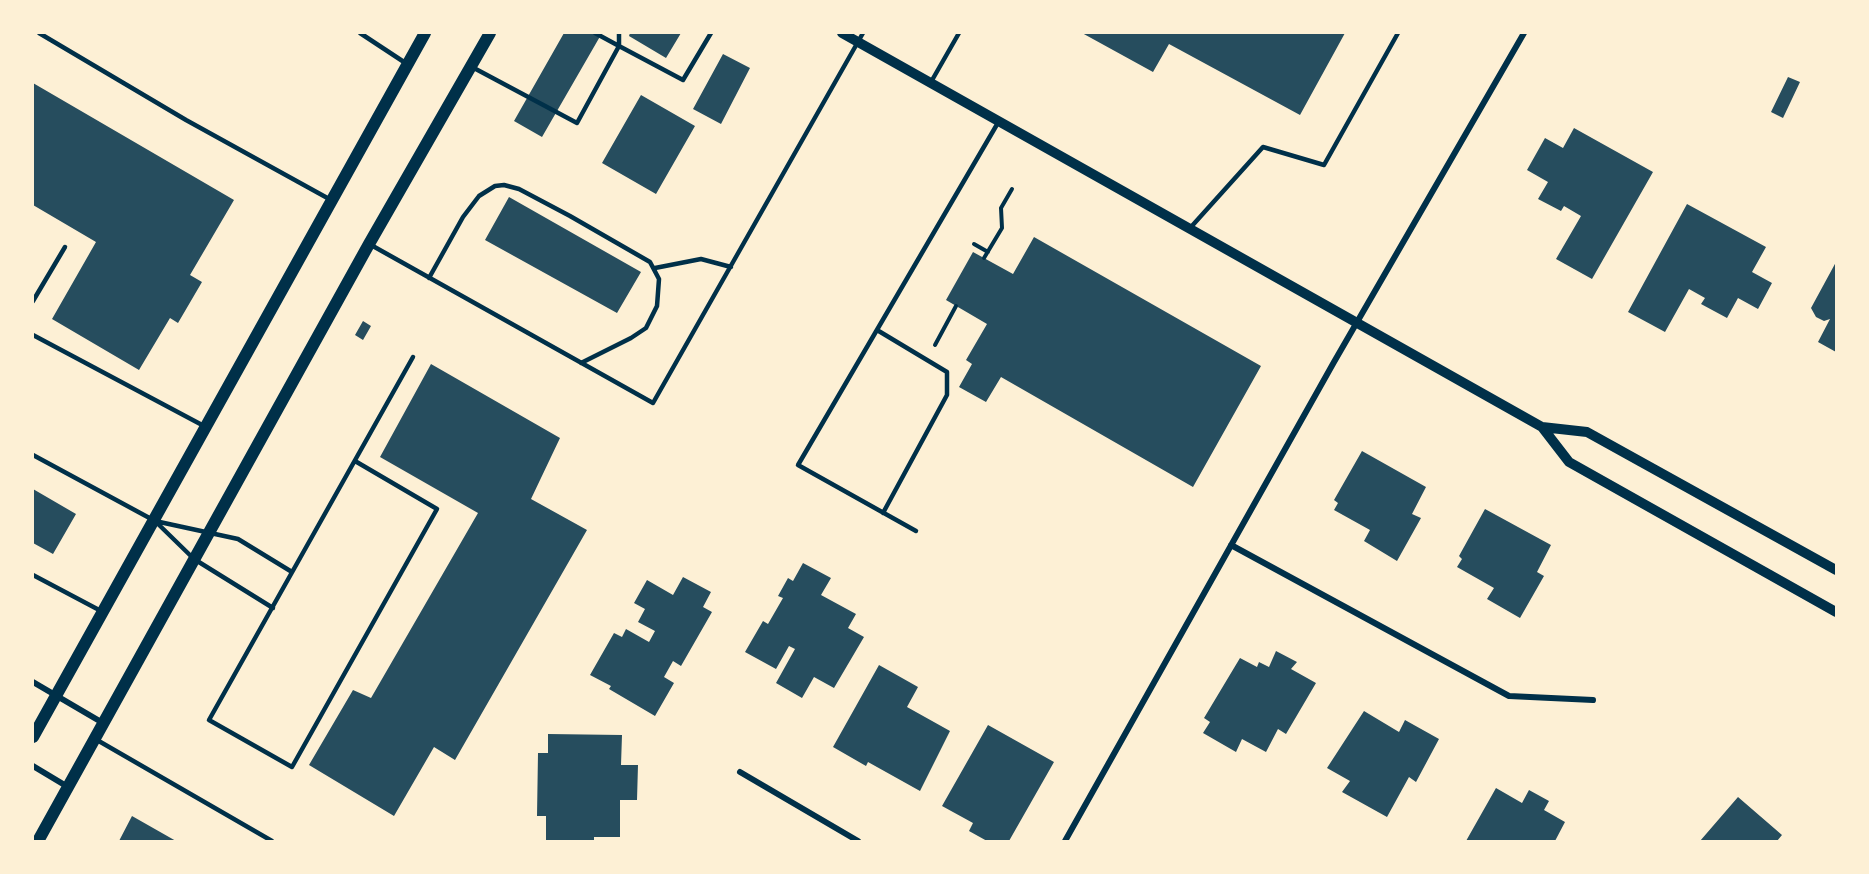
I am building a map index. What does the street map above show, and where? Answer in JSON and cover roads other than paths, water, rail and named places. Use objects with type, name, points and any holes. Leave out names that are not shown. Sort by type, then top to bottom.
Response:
[{"type":"main road","points":[[33,737],[425,33]]},
{"type":"main road","points":[[38,841],[369,244],[490,33]]},
{"type":"street","points":[[842,33],[861,38],[999,121],[1542,427],[1587,432],[1836,570]]},
{"type":"street","points":[[1065,841],[1231,545],[1524,33]]},
{"type":"street","points":[[1542,427],[1569,462],[1836,612]]},
{"type":"street","points":[[1231,545],[1509,696],[1593,700]]},
{"type":"street","points":[[33,682],[104,723]]},
{"type":"street","points":[[33,766],[68,787]]},
{"type":"street","points":[[740,772],[858,841]]},
{"type":"lane","points":[[39,33],[186,120],[332,201]]},
{"type":"lane","points":[[360,33],[407,64]]},
{"type":"lane","points":[[595,33],[683,80],[711,33]]},
{"type":"lane","points":[[471,66],[577,123],[619,46],[619,33]]},
{"type":"lane","points":[[931,82],[958,33]]},
{"type":"lane","points":[[1189,229],[1263,147],[1324,165],[1398,33]]},
{"type":"lane","points":[[369,244],[653,403],[861,38]]},
{"type":"lane","points":[[916,531],[798,465],[999,121]]},
{"type":"lane","points":[[429,278],[472,204],[487,190],[504,185],[551,206],[641,257],[656,268],[660,292],[657,306],[646,328],[632,338],[581,363]]},
{"type":"lane","points":[[33,301],[65,247]]},
{"type":"lane","points":[[656,268],[701,259],[731,267]]},
{"type":"lane","points":[[877,330],[947,372],[947,395],[883,513]]},
{"type":"lane","points":[[33,335],[206,427]]},
{"type":"lane","points":[[355,461],[437,509],[292,767],[209,720],[413,357]]},
{"type":"lane","points":[[33,455],[154,521],[194,560],[273,608]]},
{"type":"lane","points":[[154,521],[210,531],[237,539],[292,572]]},
{"type":"lane","points":[[33,575],[104,612]]},
{"type":"lane","points":[[94,739],[272,841]]}]
